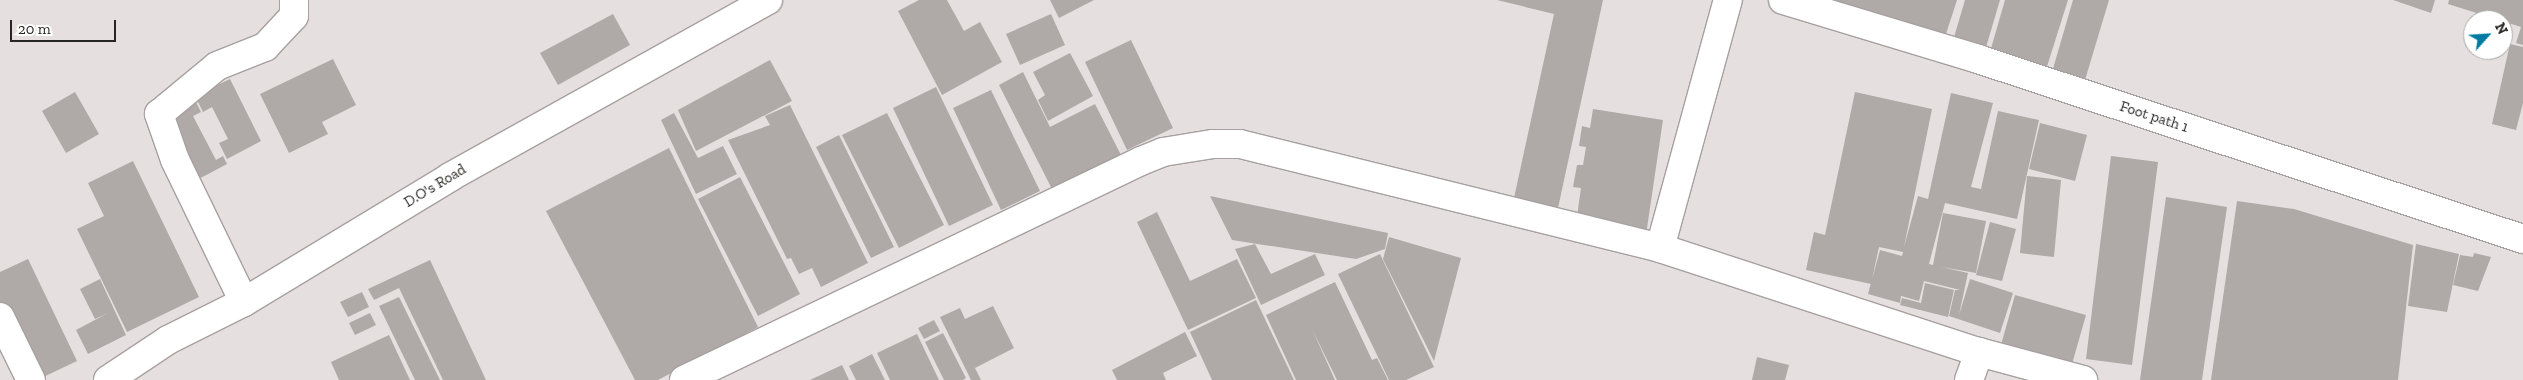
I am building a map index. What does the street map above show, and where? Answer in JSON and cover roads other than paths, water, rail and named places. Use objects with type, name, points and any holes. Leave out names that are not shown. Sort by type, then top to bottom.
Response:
[{"type":"street","points":[[244,302],[175,160],[159,114],[217,66],[265,47],[294,16],[294,0]]},
{"type":"street","name":"D.O's Road","points":[[108,380],[168,340],[244,302],[450,177],[768,0]]},
{"type":"street","points":[[1660,248],[1728,0]]},
{"type":"street","name":"Foot path 1","points":[[1783,0],[1988,62],[2523,239]]},
{"type":"street","points":[[684,380],[1141,161],[1164,152],[1213,144],[1240,144],[1660,248],[1979,352],[2083,380]]},
{"type":"street","points":[[0,317],[31,380]]},
{"type":"street","points":[[1969,380],[1979,352]]}]
